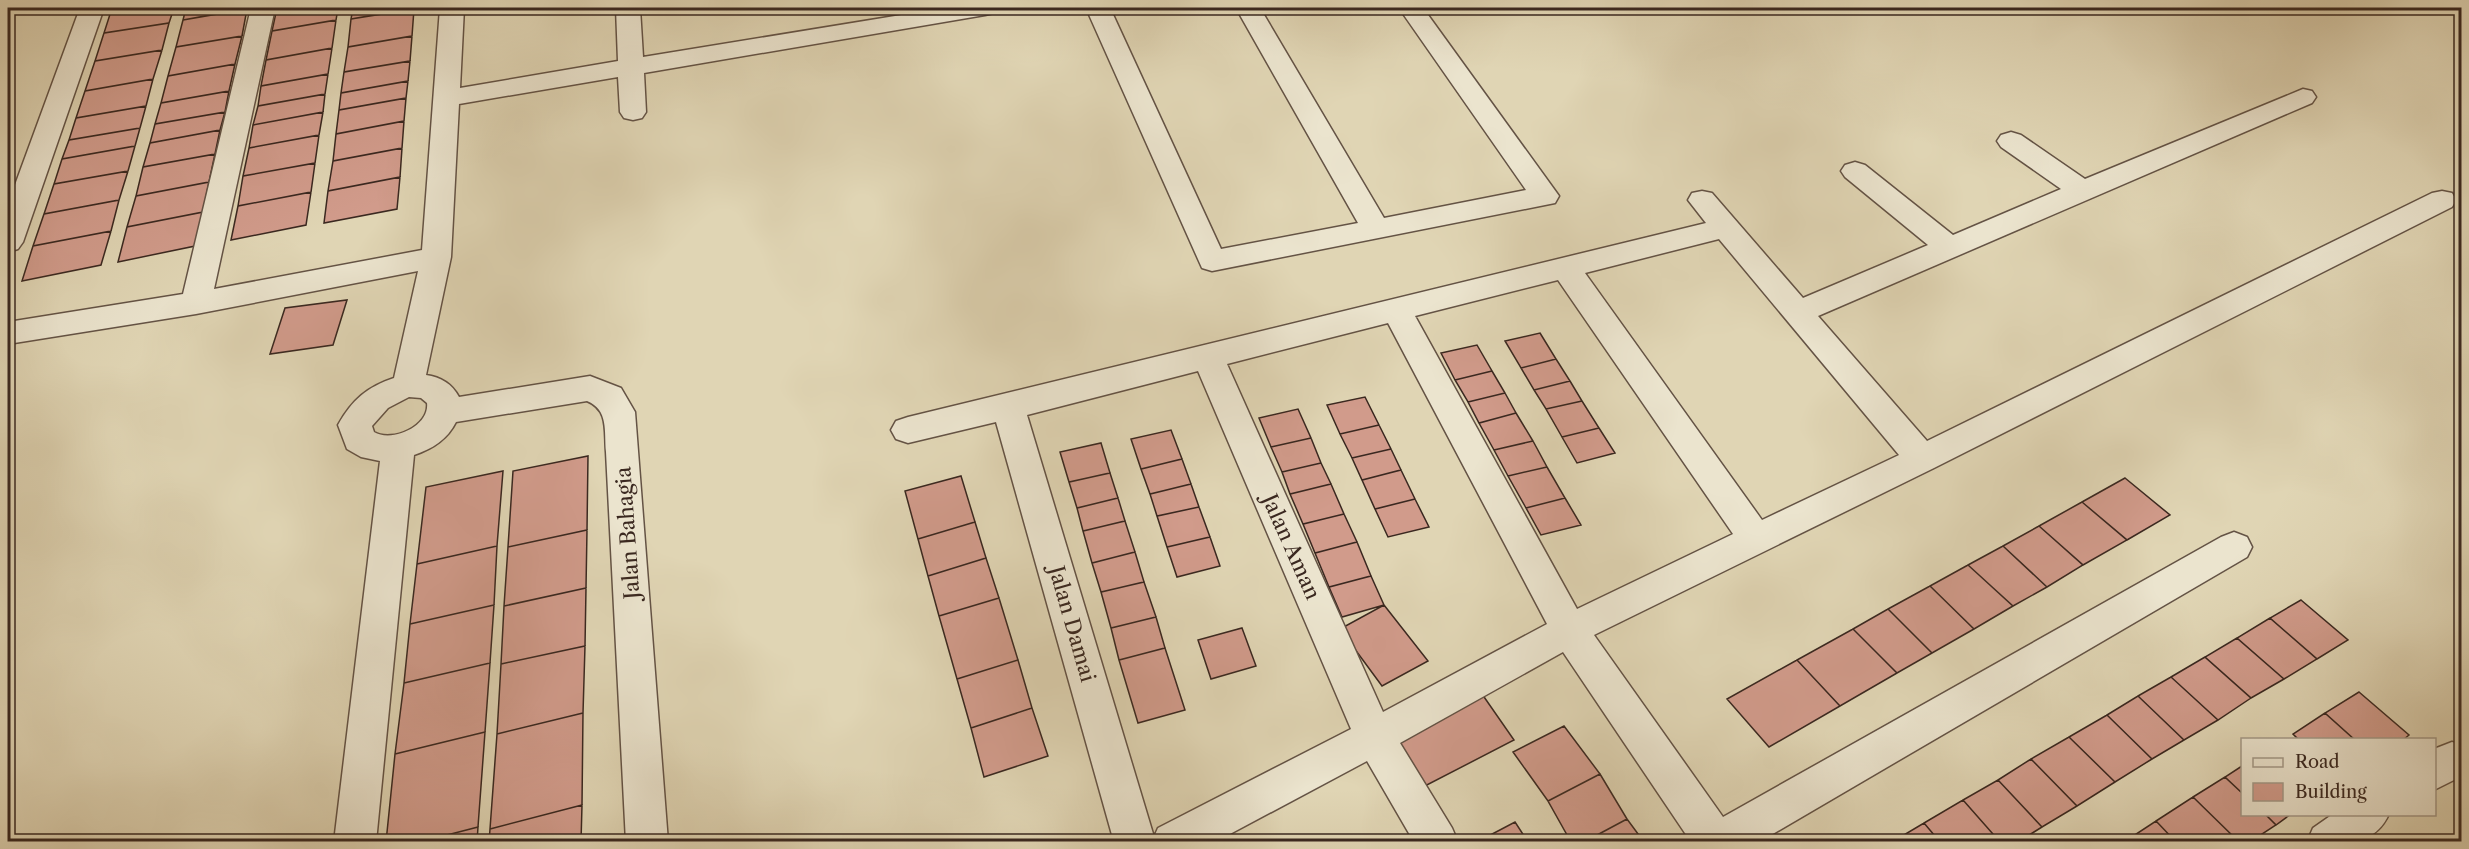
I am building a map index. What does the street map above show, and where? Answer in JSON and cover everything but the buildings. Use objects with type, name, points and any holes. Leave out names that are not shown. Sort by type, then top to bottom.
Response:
[{"type":"street","points":[[8,242],[92,8]]},
{"type":"street","points":[[196,303],[263,8]]},
{"type":"street","points":[[408,385],[436,257],[452,8]]},
{"type":"street","points":[[627,8],[633,112]]},
{"type":"street","points":[[446,98],[985,8]]},
{"type":"street","points":[[1098,8],[1212,261],[1545,196],[1411,8]]},
{"type":"street","points":[[1248,8],[1376,229]]},
{"type":"street","points":[[1797,313],[2303,97]]},
{"type":"street","points":[[2011,141],[2082,191]]},
{"type":"street","points":[[1855,171],[1950,248]]},
{"type":"street","points":[[1173,842],[1374,737],[1569,630],[1922,459],[2442,200]]},
{"type":"street","points":[[1702,201],[1922,459]]},
{"type":"street","points":[[908,430],[1397,311],[1725,228]]},
{"type":"street","points":[[8,333],[196,303],[436,257]]},
{"type":"street","points":[[1566,269],[1756,540]]},
{"type":"street","points":[[1397,311],[1569,630],[1717,842],[2234,548]]},
{"type":"street","name":"Jalan Aman","points":[[1208,357],[1374,737],[1437,842]]},
{"type":"street","points":[[408,385],[429,387],[443,397],[444,412],[435,427],[418,440],[398,448],[374,448],[358,440],[355,424],[365,408],[384,393],[408,385]]},
{"type":"street","name":"Jalan Bahagia","points":[[444,412],[590,388],[610,397],[619,412],[647,842]]},
{"type":"street","name":"Jalan Damai","points":[[1008,407],[1136,842]]},
{"type":"street","points":[[355,842],[398,448]]},
{"type":"street","points":[[2328,842],[2366,816]]}]
